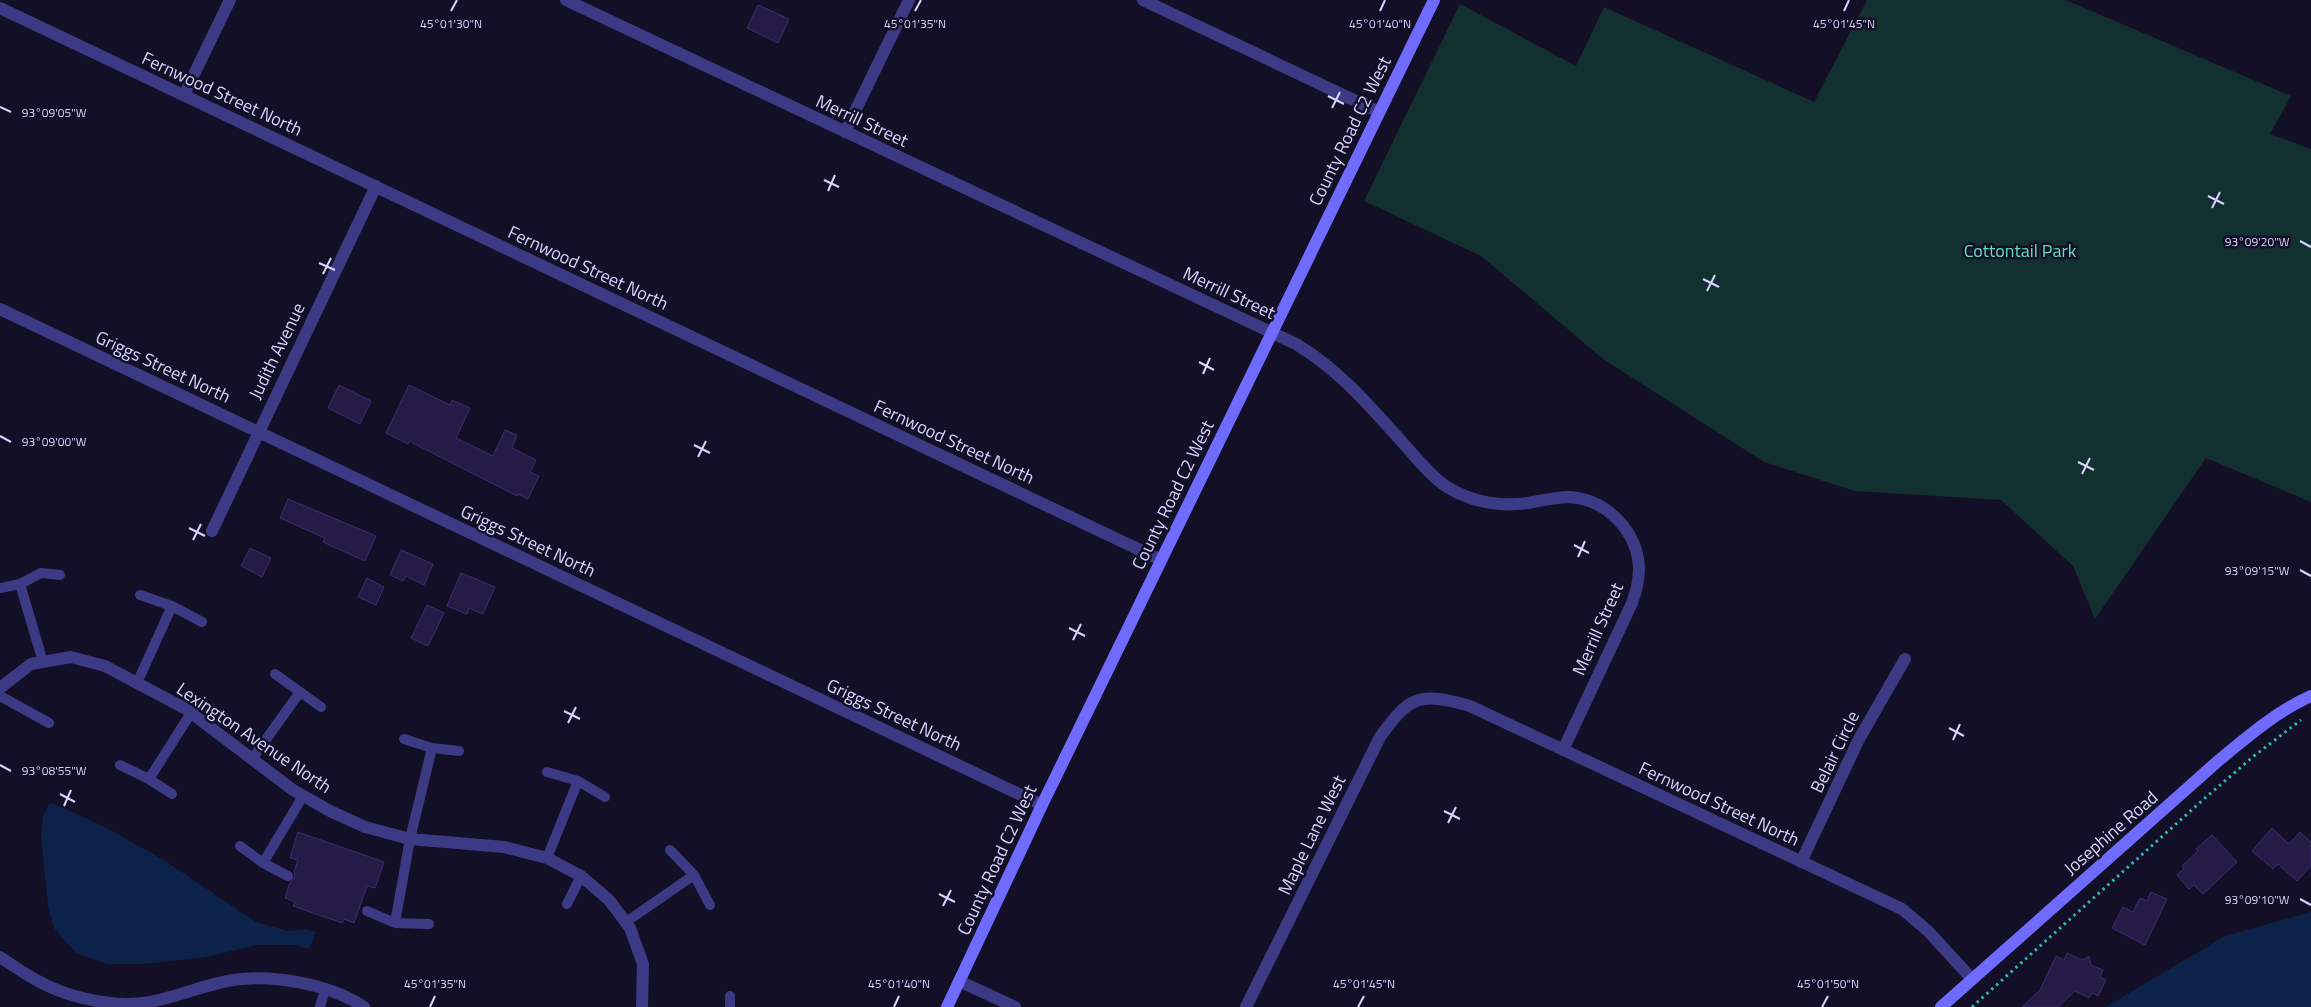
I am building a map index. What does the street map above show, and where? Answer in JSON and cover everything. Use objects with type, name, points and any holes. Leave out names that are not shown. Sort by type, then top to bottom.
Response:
[{"type":"street","points":[[184,95],[230,0]]},
{"type":"street","name":"Merrill Street","points":[[566,0],[1271,333],[1321,359],[1342,377],[1428,470],[1446,486],[1464,496],[1483,502],[1506,505],[1570,497],[1587,500],[1604,508],[1618,519],[1629,534],[1636,551],[1639,569],[1638,586],[1632,603],[1563,750]]},
{"type":"street","points":[[845,132],[909,0]]},
{"type":"street","points":[[1143,0],[1379,112]]},
{"type":"street","name":"County Road C2 West","points":[[947,1007],[1042,804],[1434,0]]},
{"type":"street","name":"Fernwood Street North","points":[[0,8],[1161,560]]},
{"type":"street","name":"Judith Avenue","points":[[212,531],[257,432],[376,186]]},
{"type":"street","name":"Griggs Street North","points":[[0,309],[1042,804]]},
{"type":"street","name":"Lexington Avenue North","points":[[0,688],[31,664],[71,657],[105,666],[191,713],[304,796],[330,811],[365,826],[410,839],[504,847],[547,858],[581,876],[609,900],[630,928],[643,964],[642,1007]]},
{"type":"street","name":"Belair Circle","points":[[1801,862],[1859,739],[1905,659]]},
{"type":"street","name":"Josephine Road","points":[[1941,1007],[2218,761],[2254,732],[2299,701],[2311,696]]},
{"type":"street","name":"Fernwood Street North","points":[[1428,698],[1470,706],[1902,910],[1928,931],[1972,979]]},
{"type":"street","name":"Maple Lane West","points":[[1246,1007],[1380,737],[1396,715],[1409,703],[1428,698]]},
{"type":"street","points":[[0,957],[42,984],[86,999],[125,1004],[160,1001],[233,980],[296,981],[353,1000],[364,1007]]},
{"type":"street","points":[[959,981],[1015,1007]]},
{"type":"lane","points":[[0,588],[20,584],[41,573],[60,575]]},
{"type":"lane","points":[[20,584],[43,662]]},
{"type":"lane","points":[[140,595],[172,606],[202,622]]},
{"type":"lane","points":[[137,683],[172,606]]},
{"type":"lane","points":[[275,674],[321,707]]},
{"type":"lane","points":[[252,759],[300,692]]},
{"type":"lane","points":[[0,696],[49,723]]},
{"type":"lane","points":[[149,779],[191,713]]},
{"type":"lane","points":[[404,739],[432,748],[459,751]]},
{"type":"lane","points":[[395,923],[410,839],[432,748]]},
{"type":"lane","points":[[120,765],[149,779],[172,794]]},
{"type":"lane","points":[[547,772],[578,781],[605,797]]},
{"type":"lane","points":[[547,858],[578,781]]},
{"type":"lane","points":[[263,863],[304,796]]},
{"type":"lane","points":[[240,846],[263,863],[288,876]]},
{"type":"lane","points":[[670,850],[694,875],[710,905]]},
{"type":"lane","points":[[626,922],[694,875]]},
{"type":"lane","points":[[567,904],[581,876]]},
{"type":"lane","points":[[367,911],[395,923],[429,924]]},
{"type":"lane","points":[[320,1007],[324,990]]},
{"type":"lane","points":[[730,996],[730,1007]]},
{"type":"path","points":[[1972,1007],[2205,798],[2254,756],[2305,718]]},
{"type":"green space","name":"Cottontail Park","points":[[1867,0],[2066,0],[2291,96],[2270,134],[2311,149],[2311,502],[2206,458],[2095,619],[2073,566],[2001,500],[1855,491],[1764,462],[1603,359],[1481,256],[1364,201],[1460,4],[1576,66],[1604,7],[1814,102]]},
{"type":"water","points":[[50,802],[105,827],[167,862],[256,922],[288,931],[305,929],[316,932],[309,949],[294,945],[257,945],[206,957],[144,964],[107,964],[76,953],[54,928],[48,906],[41,836],[43,817]]},
{"type":"water","points":[[2311,912],[2311,1007],[2106,1007],[2225,936]]},
{"type":"building","points":[[758,5],[789,19],[778,43],[747,28]]},
{"type":"building","points":[[339,385],[371,401],[360,424],[328,408]]},
{"type":"building","points":[[409,385],[450,405],[452,400],[470,408],[456,438],[493,456],[505,430],[517,435],[512,448],[536,460],[530,472],[539,476],[528,499],[518,494],[517,496],[409,441],[408,444],[386,433]]},
{"type":"building","points":[[288,499],[376,536],[365,561],[323,542],[325,538],[280,518]]},
{"type":"building","points":[[250,548],[271,558],[262,577],[241,566]]},
{"type":"building","points":[[401,550],[433,564],[424,585],[406,576],[403,581],[390,575]]},
{"type":"building","points":[[461,573],[495,587],[483,614],[469,608],[467,614],[447,606]]},
{"type":"building","points":[[367,578],[384,587],[376,605],[358,597]]},
{"type":"building","points":[[427,605],[444,613],[428,646],[411,638]]},
{"type":"building","points":[[2272,828],[2289,844],[2300,832],[2311,842],[2311,866],[2297,881],[2278,864],[2273,869],[2252,851]]},
{"type":"building","points":[[298,832],[384,862],[375,888],[367,886],[354,923],[344,919],[342,923],[293,906],[295,902],[285,898],[290,882],[295,876],[294,872],[298,860],[290,858]]},
{"type":"building","points":[[2212,835],[2237,862],[2203,894],[2194,885],[2189,889],[2177,875],[2184,869],[2182,866],[2198,851],[2196,849]]},
{"type":"building","points":[[2151,892],[2167,899],[2145,945],[2112,928],[2123,907],[2133,912],[2140,898],[2147,901]]},
{"type":"building","points":[[2067,953],[2082,960],[2089,956],[2091,965],[2103,970],[2100,977],[2106,980],[2098,996],[2092,993],[2089,998],[2075,991],[2058,1007],[2022,1007],[2040,990],[2056,956],[2064,960]]}]
